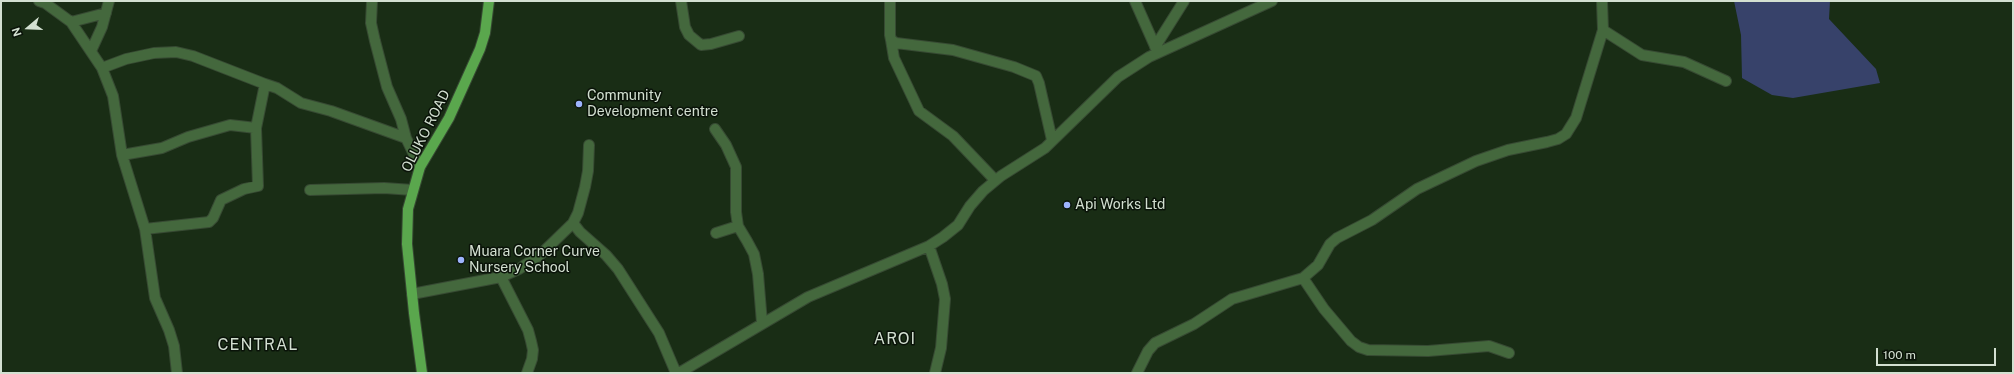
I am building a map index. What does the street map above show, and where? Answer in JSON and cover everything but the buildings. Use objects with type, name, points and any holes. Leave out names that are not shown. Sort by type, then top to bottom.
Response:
[{"type":"main road","name":"OLUKO ROAD","points":[[422,373],[407,244],[408,209],[420,167],[449,118],[475,62],[485,33],[489,1]]},
{"type":"street","points":[[39,1],[45,3],[71,22],[102,68],[113,96],[122,155],[145,229],[155,298],[169,330],[174,346],[177,373]]},
{"type":"street","points":[[91,51],[102,27],[109,1]]},
{"type":"street","points":[[372,1],[371,23],[387,87],[401,119],[406,138],[420,167]]},
{"type":"street","points":[[681,1],[685,27],[688,35],[701,45],[711,44],[739,36]]},
{"type":"street","points":[[890,1],[888,16],[890,40],[894,58],[919,111],[954,136],[995,180]]},
{"type":"street","points":[[1135,1],[1156,50]]},
{"type":"street","points":[[1156,50],[1184,1]]},
{"type":"street","points":[[684,372],[808,296],[929,246],[958,224],[970,206],[995,180],[1029,159],[1052,140],[1118,77],[1156,50],[1272,1]]},
{"type":"street","points":[[1137,373],[1151,346],[1194,324],[1232,298],[1303,278],[1318,265],[1330,244],[1336,238],[1372,220],[1417,189],[1476,161],[1508,150],[1558,139],[1566,134],[1576,118],[1603,30],[1602,1]]},
{"type":"street","points":[[71,22],[106,13]]},
{"type":"street","points":[[1603,30],[1642,55],[1684,62],[1726,81]]},
{"type":"street","points":[[890,40],[905,45],[953,50],[1028,72],[1036,76],[1039,83],[1052,140]]},
{"type":"street","points":[[102,68],[126,59],[154,53],[176,52],[193,56],[277,88],[301,103],[331,111],[406,138]]},
{"type":"street","points":[[145,229],[209,222],[213,218],[221,200],[244,189],[258,186],[256,128],[265,84]]},
{"type":"street","points":[[122,155],[162,148],[188,137],[230,125],[256,128]]},
{"type":"street","points":[[715,129],[726,145],[736,166],[736,212],[738,226],[754,254],[758,274],[762,323]]},
{"type":"street","points":[[412,294],[501,277],[519,269],[540,255],[573,223],[578,212],[586,187],[589,145]]},
{"type":"street","points":[[310,190],[384,188],[413,190]]},
{"type":"street","points":[[573,223],[580,232],[606,255],[618,269],[659,333],[676,373]]},
{"type":"street","points":[[716,233],[738,226]]},
{"type":"street","points":[[929,246],[942,284],[945,299],[941,348],[935,373]]},
{"type":"street","points":[[501,277],[528,330],[531,341],[533,350],[532,359],[527,373]]},
{"type":"street","points":[[1303,278],[1324,309],[1351,341],[1368,350],[1447,351],[1489,346],[1500,348],[1509,354]]},
{"type":"shaded area","points":[[1734,1],[1830,1],[1829,19],[1876,69],[1880,83],[1793,98],[1772,95],[1742,78],[1741,35]]},
{"type":"place","name":"Community Development centre","points":[[579,104]]},
{"type":"place","name":"Api Works Ltd","points":[[1067,205]]},
{"type":"place","name":"Muara Corner Curve Nursery School","points":[[461,260]]},
{"type":"district","name":"AROI","points":[[895,339]]},
{"type":"district","name":"CENTRAL","points":[[258,345]]}]
